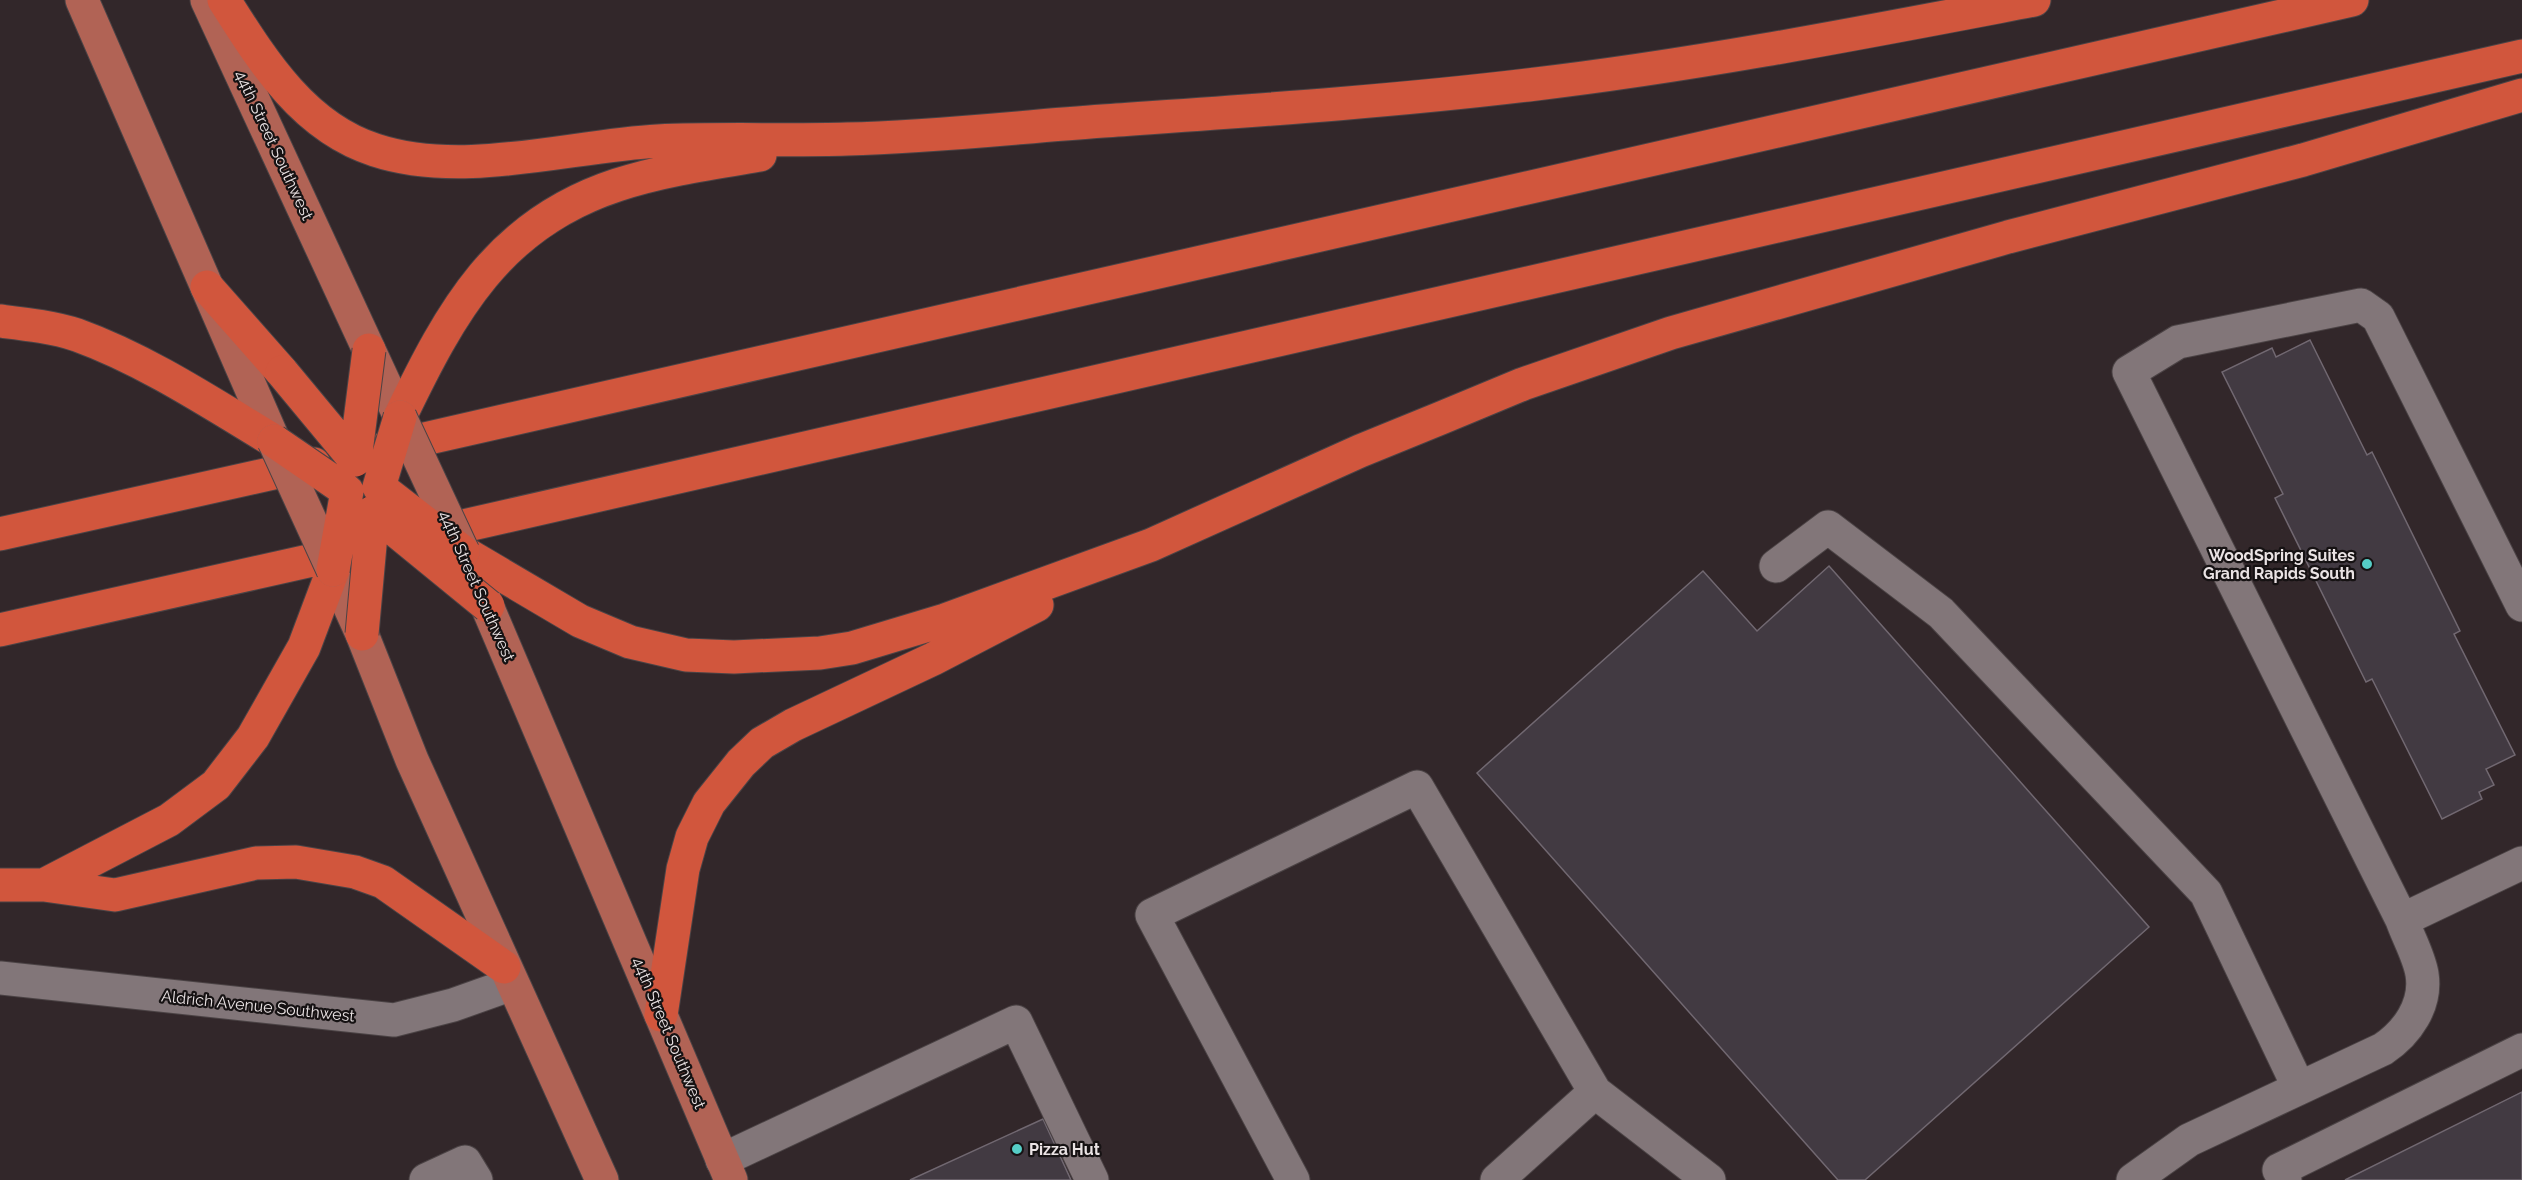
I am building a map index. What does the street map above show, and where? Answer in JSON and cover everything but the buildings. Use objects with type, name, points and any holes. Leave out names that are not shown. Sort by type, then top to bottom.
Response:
[{"type":"highway","points":[[224,0],[266,68],[297,100],[346,137],[372,149],[397,156],[449,162],[655,141],[849,139],[1230,112],[1524,86],[1710,60],[2034,0]]},
{"type":"highway","points":[[0,534],[2352,0]]},
{"type":"highway","points":[[0,630],[2522,56]]},
{"type":"highway","points":[[661,1015],[683,869],[692,837],[708,803],[741,763],[762,743],[793,724],[933,659],[1151,545],[1360,451],[1522,384],[1671,333],[2008,237],[2303,159],[2522,95]]},
{"type":"highway","points":[[44,885],[170,820],[216,785],[253,737],[304,647],[333,570],[400,417],[442,333],[488,268],[515,240],[548,216],[587,197],[646,176],[849,139]]},
{"type":"highway","points":[[207,287],[355,460],[366,497],[362,634]]},
{"type":"highway","points":[[0,321],[75,334],[104,346],[192,392],[366,497],[580,621],[630,642],[686,655],[734,657],[820,653],[864,645],[945,620],[1151,545]]},
{"type":"highway","points":[[355,460],[369,350]]},
{"type":"highway","points":[[366,497],[488,606]]},
{"type":"highway","points":[[0,885],[44,885],[115,895],[256,863],[296,862],[316,865],[355,872],[383,882],[508,975]]},
{"type":"main road","points":[[82,0],[274,441],[362,634],[412,760],[602,1180]]},
{"type":"main road","name":"44th Street Southwest","points":[[207,0],[488,606],[727,1170]]},
{"type":"street","points":[[2133,1180],[2189,1140],[2383,1049],[2399,1039],[2410,1024],[2422,988],[2422,973],[2402,920],[2129,372],[2178,342],[2361,305],[2371,310],[2378,317],[2522,605]]},
{"type":"street","points":[[1776,566],[1828,527],[1941,613],[2206,893],[2299,1088]]},
{"type":"street","points":[[1293,1180],[1152,915],[1417,787],[1595,1092],[1709,1180]]},
{"type":"street","points":[[2402,920],[2522,863]]},
{"type":"street","name":"Aldrich Avenue Southwest","points":[[0,978],[394,1020],[453,1005],[508,975]]},
{"type":"street","points":[[727,1170],[1016,1022],[1092,1180]]},
{"type":"street","points":[[2285,1180],[2279,1170],[2522,1050]]},
{"type":"street","points":[[1497,1180],[1595,1092]]},
{"type":"street","points":[[426,1180],[465,1162],[476,1180]]},
{"type":"place","name":"WoodSpring Suites Grand Rapids South","points":[[2367,564]]},
{"type":"place","name":"Pizza Hut","points":[[1017,1149]]}]
